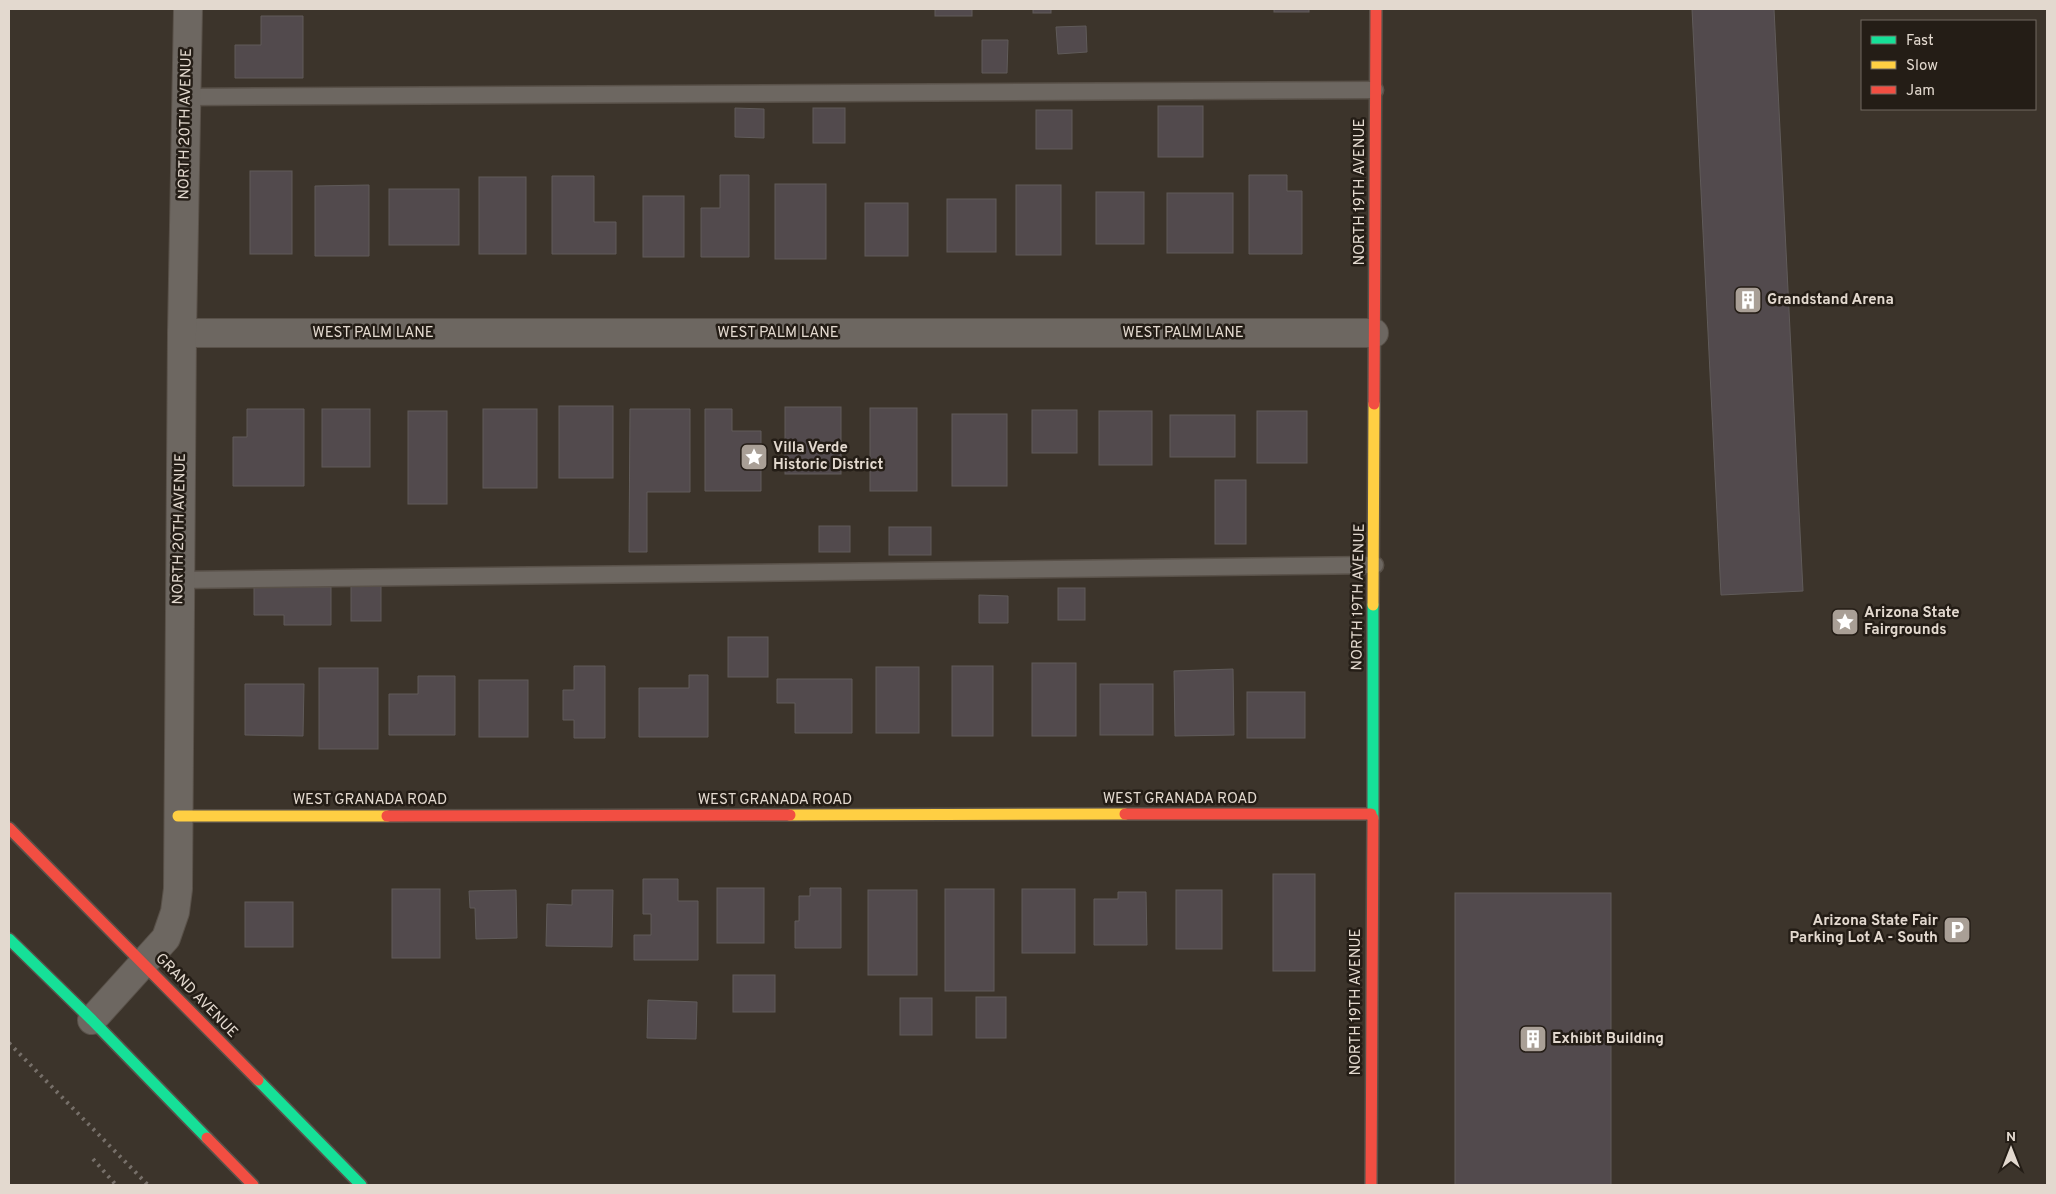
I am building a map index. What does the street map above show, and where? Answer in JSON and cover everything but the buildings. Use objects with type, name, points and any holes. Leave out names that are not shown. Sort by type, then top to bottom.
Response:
[{"type":"main road","name":"NORTH 19TH AVENUE","points":[[1372,1185],[1376,9]]},
{"type":"main road","name":"WEST GRANADA ROAD","points":[[178,816],[1372,814]]},
{"type":"main road","name":"GRAND AVENUE","points":[[9,828],[361,1185]]},
{"type":"main road","points":[[9,939],[92,1020],[253,1185]]},
{"type":"street","name":"NORTH 20TH AVENUE","points":[[92,1020],[166,938],[175,912],[178,889],[179,580],[188,9]]},
{"type":"street","name":"WEST PALM LANE","points":[[182,333],[1374,333]]},
{"type":"lane","points":[[188,97],[1375,90]]},
{"type":"lane","points":[[179,580],[1375,565]]},
{"type":"railway","points":[[9,1043],[148,1185]]},
{"type":"railway","points":[[93,1159],[116,1185]]},
{"type":"traffic: fast","points":[[1373,605],[1373,818]]},
{"type":"traffic: fast","points":[[9,939],[92,1020],[207,1138]]},
{"type":"traffic: fast","points":[[258,1080],[361,1185]]},
{"type":"traffic: slow","points":[[1373,605],[1374,404]]},
{"type":"traffic: slow","points":[[790,815],[1125,814]]},
{"type":"traffic: slow","points":[[178,816],[387,816]]},
{"type":"traffic: jam","points":[[1374,404],[1376,9]]},
{"type":"traffic: jam","points":[[1125,814],[1371,814]]},
{"type":"traffic: jam","points":[[387,816],[790,815]]},
{"type":"traffic: jam","points":[[1371,1185],[1373,818]]},
{"type":"traffic: jam","points":[[9,828],[258,1080]]},
{"type":"traffic: jam","points":[[207,1138],[253,1185]]},
{"type":"place","name":"Grandstand Arena","points":[[1748,300]]},
{"type":"place","name":"Villa Verde Historic District","points":[[754,457]]},
{"type":"place","name":"Arizona State Fairgrounds","points":[[1845,622]]},
{"type":"place","name":"Arizona State Fair Parking Lot A - South","points":[[1957,930]]},
{"type":"place","name":"Exhibit Building","points":[[1533,1039]]}]
